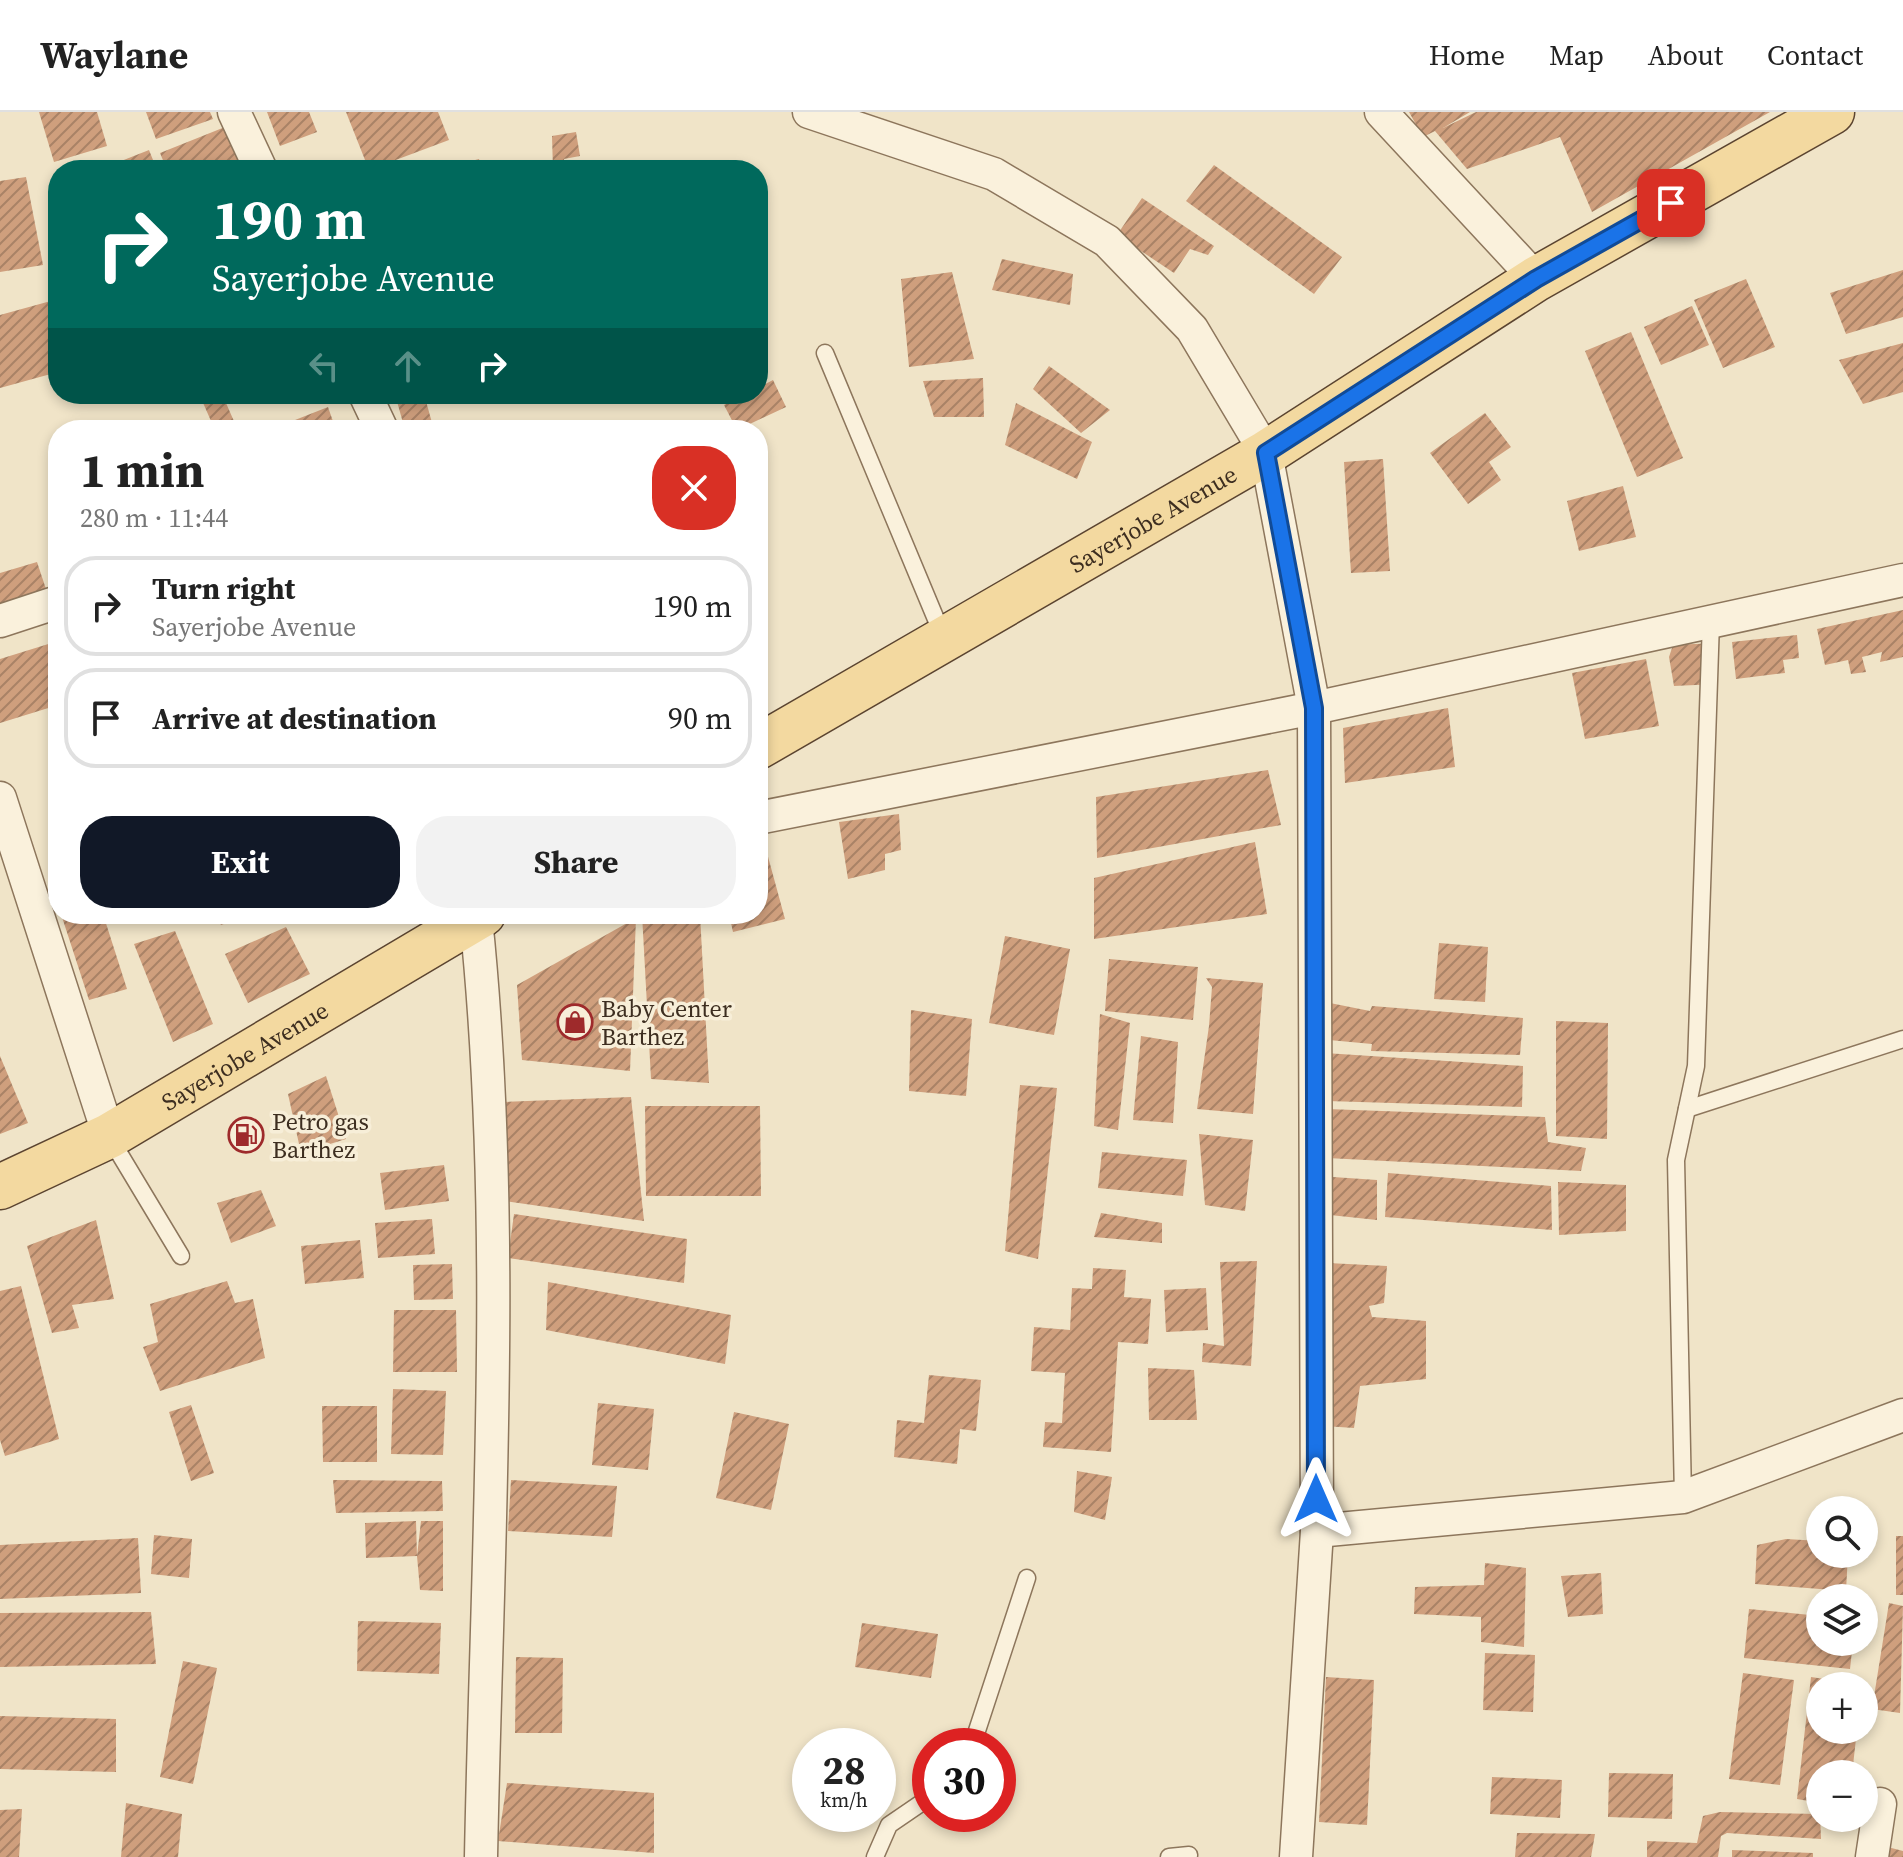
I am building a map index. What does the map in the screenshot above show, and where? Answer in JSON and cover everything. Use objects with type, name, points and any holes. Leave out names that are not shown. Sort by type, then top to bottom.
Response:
[{"type":"main road","name":"Sayerjobe Avenue","points":[[768,741],[1266,453],[1536,279],[1832,112]]},
{"type":"main road","name":"Sayerjobe Avenue","points":[[0,1187],[109,1136],[468,924]]},
{"type":"street","points":[[234,112],[256,160]]},
{"type":"street","points":[[809,112],[994,174],[1107,241],[1192,329],[1266,453],[1314,708],[1317,1531],[1296,1857]]},
{"type":"street","points":[[1381,112],[1536,279]]},
{"type":"street","points":[[768,816],[1314,708],[1903,580]]},
{"type":"street","points":[[0,621],[48,605]]},
{"type":"street","points":[[0,798],[109,1136]]},
{"type":"street","points":[[480,924],[489,1046],[494,1249],[481,1857]]},
{"type":"street","points":[[1317,1531],[1683,1497],[1903,1415]]},
{"type":"street","points":[[1872,1857],[1880,1804]]},
{"type":"lane","points":[[825,353],[944,639]]},
{"type":"lane","points":[[1683,1497],[1676,1160],[1696,1066],[1711,621]]},
{"type":"lane","points":[[1687,1109],[1903,1039]]},
{"type":"lane","points":[[109,1136],[181,1256]]},
{"type":"lane","points":[[978,1728],[1027,1578]]},
{"type":"lane","points":[[875,1857],[889,1825],[912,1809]]},
{"type":"lane","points":[[1169,1857],[1189,1855]]},
{"type":"building","points":[[39,112],[97,112],[107,146],[53,160]]},
{"type":"building","points":[[146,112],[210,112],[213,119],[156,139]]},
{"type":"building","points":[[267,112],[309,112],[317,132],[280,146]]},
{"type":"building","points":[[346,112],[438,112],[449,140],[396,160],[365,160]]},
{"type":"building","points":[[1409,112],[1470,112],[1443,128],[1476,112],[1770,112],[1592,212],[1560,137],[1467,169],[1435,131],[1423,137]]},
{"type":"building","points":[[225,127],[239,160],[163,160],[160,153]]},
{"type":"building","points":[[576,132],[580,156],[553,160],[552,136]]},
{"type":"building","points":[[149,150],[153,160],[124,160]]},
{"type":"building","points":[[1214,165],[1342,257],[1314,294],[1186,201]]},
{"type":"building","points":[[26,177],[43,265],[0,272],[0,181]]},
{"type":"building","points":[[1142,198],[1214,246],[1208,255],[1190,249],[1174,273],[1117,235]]},
{"type":"building","points":[[1002,259],[1073,274],[1070,305],[992,290]]},
{"type":"building","points":[[1903,270],[1903,317],[1846,334],[1830,293]]},
{"type":"building","points":[[952,272],[974,359],[909,367],[901,279]]},
{"type":"building","points":[[1746,279],[1775,347],[1723,368],[1694,300]]},
{"type":"building","points":[[48,302],[48,375],[0,388],[0,315]]},
{"type":"building","points":[[1692,306],[1709,345],[1661,365],[1644,327]]},
{"type":"building","points":[[1631,332],[1683,458],[1637,477],[1585,351]]},
{"type":"building","points":[[1903,343],[1903,392],[1863,404],[1839,360]]},
{"type":"building","points":[[1049,366],[1110,410],[1081,433],[1033,389]]},
{"type":"building","points":[[983,378],[984,417],[934,417],[923,381]]},
{"type":"building","points":[[773,380],[786,407],[758,420],[732,420],[724,405],[768,404],[768,383]]},
{"type":"building","points":[[1016,403],[1092,442],[1077,479],[1005,445]]},
{"type":"building","points":[[204,404],[226,404],[233,420],[211,420]]},
{"type":"building","points":[[398,404],[427,404],[431,420],[402,420]]},
{"type":"building","points":[[328,407],[333,420],[295,420]]},
{"type":"building","points":[[1485,413],[1511,447],[1489,462],[1501,480],[1468,504],[1430,453]]},
{"type":"building","points":[[1383,459],[1390,571],[1351,573],[1344,462]]},
{"type":"building","points":[[1623,486],[1636,537],[1579,551],[1567,501]]},
{"type":"building","points":[[37,562],[47,592],[0,606],[0,573]]},
{"type":"building","points":[[1903,610],[1903,657],[1880,662],[1882,652],[1862,657],[1866,672],[1851,674],[1848,660],[1825,665],[1817,629]]},
{"type":"building","points":[[1797,635],[1799,658],[1783,660],[1785,673],[1736,679],[1732,642]]},
{"type":"building","points":[[1716,643],[1717,684],[1674,686],[1669,657],[1673,645]]},
{"type":"building","points":[[48,644],[48,708],[0,723],[0,659]]},
{"type":"building","points":[[1646,659],[1659,726],[1585,739],[1572,673]]},
{"type":"building","points":[[1448,708],[1455,767],[1345,783],[1343,728]]},
{"type":"building","points":[[1268,770],[1281,825],[1097,858],[1096,797]]},
{"type":"building","points":[[899,814],[901,850],[885,854],[885,870],[848,879],[839,822]]},
{"type":"building","points":[[1255,842],[1267,914],[1094,939],[1094,878]]},
{"type":"building","points":[[768,857],[785,919],[768,923]]},
{"type":"building","points":[[64,924],[106,924],[127,989],[89,1000]]},
{"type":"building","name":"Baby Center Barthez","points":[[625,924],[636,924],[630,1071],[522,1060],[517,985]]},
{"type":"building","points":[[643,924],[701,924],[709,1083],[651,1079]]},
{"type":"building","points":[[731,924],[765,924],[733,932]]},
{"type":"building","points":[[286,927],[310,974],[248,1003],[225,954]]},
{"type":"building","points":[[175,931],[213,1024],[173,1042],[134,944]]},
{"type":"building","points":[[1005,936],[1070,949],[1054,1035],[989,1023]]},
{"type":"building","points":[[1439,943],[1488,947],[1485,1002],[1434,999]]},
{"type":"building","points":[[1109,959],[1198,967],[1193,1020],[1105,1011]]},
{"type":"building","points":[[1206,978],[1263,983],[1253,1114],[1197,1109],[1212,987]]},
{"type":"building","points":[[1330,1003],[1370,1011],[1372,1006],[1523,1018],[1520,1055],[1371,1051],[1372,1044],[1329,1040]]},
{"type":"building","points":[[911,1010],[972,1019],[966,1096],[909,1091]]},
{"type":"building","points":[[1100,1014],[1130,1023],[1118,1130],[1094,1126]]},
{"type":"building","points":[[1556,1021],[1608,1023],[1607,1139],[1556,1136]]},
{"type":"building","points":[[1141,1036],[1178,1042],[1173,1123],[1133,1120]]},
{"type":"building","points":[[1325,1053],[1523,1066],[1522,1107],[1327,1101]]},
{"type":"building","points":[[0,1056],[28,1123],[0,1134]]},
{"type":"building","points":[[326,1076],[346,1139],[301,1153],[288,1094]]},
{"type":"building","points":[[1020,1085],[1057,1088],[1038,1259],[1005,1251]]},
{"type":"building","points":[[631,1097],[644,1221],[505,1201],[501,1102]]},
{"type":"building","points":[[645,1106],[760,1106],[761,1196],[646,1196]]},
{"type":"building","points":[[1327,1109],[1545,1117],[1548,1142],[1586,1148],[1581,1171],[1327,1158]]},
{"type":"building","points":[[1199,1134],[1253,1140],[1245,1211],[1205,1205]]},
{"type":"building","points":[[1102,1152],[1187,1160],[1183,1196],[1098,1188]]},
{"type":"building","points":[[444,1165],[449,1201],[385,1210],[380,1173]]},
{"type":"building","points":[[1388,1173],[1551,1186],[1552,1230],[1385,1217]]},
{"type":"building","points":[[1333,1177],[1377,1180],[1377,1220],[1330,1215]]},
{"type":"building","points":[[1558,1182],[1626,1185],[1626,1231],[1559,1235]]},
{"type":"building","points":[[261,1190],[276,1226],[231,1243],[217,1203]]},
{"type":"building","points":[[1101,1213],[1162,1223],[1162,1243],[1094,1237]]},
{"type":"building","points":[[514,1214],[687,1239],[684,1283],[508,1258]]},
{"type":"building","points":[[432,1219],[435,1254],[378,1258],[375,1223]]},
{"type":"building","points":[[96,1220],[114,1299],[72,1305],[79,1328],[52,1333],[27,1246]]},
{"type":"building","points":[[360,1240],[364,1278],[305,1284],[301,1246]]},
{"type":"building","points":[[1257,1261],[1251,1366],[1202,1362],[1203,1343],[1224,1346],[1220,1262]]},
{"type":"building","points":[[1328,1263],[1387,1266],[1384,1303],[1369,1306],[1372,1317],[1426,1321],[1426,1379],[1360,1386],[1354,1428],[1324,1426]]},
{"type":"building","points":[[452,1264],[453,1299],[414,1300],[413,1265]]},
{"type":"building","points":[[1093,1268],[1126,1270],[1124,1297],[1151,1299],[1148,1344],[1118,1342],[1111,1452],[1043,1447],[1045,1422],[1062,1423],[1065,1373],[1031,1371],[1034,1327],[1070,1330],[1072,1288],[1092,1289]]},
{"type":"building","points":[[227,1281],[235,1303],[253,1299],[265,1358],[160,1391],[143,1347],[158,1342],[150,1304]]},
{"type":"building","points":[[548,1282],[731,1315],[725,1364],[546,1330]]},
{"type":"building","points":[[21,1286],[59,1439],[5,1456],[0,1440],[0,1291]]},
{"type":"building","points":[[1206,1288],[1208,1330],[1166,1332],[1164,1290]]},
{"type":"building","points":[[394,1310],[456,1310],[457,1372],[393,1372]]},
{"type":"building","points":[[1148,1368],[1194,1370],[1197,1420],[1149,1420]]},
{"type":"building","points":[[929,1375],[981,1380],[976,1431],[960,1429],[957,1464],[894,1457],[897,1420],[924,1423]]},
{"type":"building","points":[[393,1389],[446,1391],[443,1455],[391,1454]]},
{"type":"building","points":[[598,1403],[654,1409],[648,1470],[592,1465]]},
{"type":"building","points":[[191,1405],[214,1473],[191,1481],[169,1412]]},
{"type":"building","points":[[322,1406],[377,1406],[377,1462],[323,1462]]},
{"type":"building","points":[[734,1412],[789,1424],[771,1510],[716,1498]]},
{"type":"building","points":[[1077,1471],[1112,1477],[1105,1520],[1074,1512]]},
{"type":"building","points":[[333,1480],[442,1481],[443,1511],[336,1513]]},
{"type":"building","points":[[511,1480],[617,1486],[612,1537],[508,1531]]},
{"type":"building","points":[[416,1521],[417,1556],[366,1558],[365,1523]]},
{"type":"building","points":[[421,1521],[443,1521],[443,1591],[420,1590],[417,1556]]},
{"type":"building","points":[[154,1535],[192,1539],[189,1578],[151,1574]]},
{"type":"building","points":[[1896,1536],[1903,1536],[1903,1595],[1896,1595]]},
{"type":"building","points":[[138,1538],[141,1593],[0,1599],[0,1545]]},
{"type":"building","points":[[1786,1539],[1806,1540],[1806,1568],[1847,1568],[1846,1584],[1806,1584],[1806,1588],[1755,1584],[1757,1545]]},
{"type":"building","points":[[1485,1563],[1526,1568],[1524,1647],[1481,1642],[1481,1617],[1414,1614],[1415,1587],[1484,1585]]},
{"type":"building","points":[[1601,1573],[1603,1614],[1568,1617],[1561,1576]]},
{"type":"building","points":[[1889,1603],[1903,1606],[1900,1713],[1878,1710],[1878,1672]]},
{"type":"building","points":[[1749,1609],[1806,1615],[1806,1656],[1851,1656],[1850,1669],[1744,1658]]},
{"type":"building","points":[[151,1612],[156,1664],[0,1667],[0,1613]]},
{"type":"building","points":[[358,1621],[441,1623],[439,1674],[357,1671]]},
{"type":"building","points":[[862,1623],[938,1634],[931,1678],[855,1667]]},
{"type":"building","points":[[1485,1653],[1535,1655],[1533,1712],[1483,1710]]},
{"type":"building","points":[[516,1657],[563,1658],[562,1733],[515,1733]]},
{"type":"building","points":[[183,1661],[217,1668],[193,1784],[160,1777]]},
{"type":"building","points":[[1743,1673],[1794,1680],[1780,1785],[1729,1779]]},
{"type":"building","points":[[1326,1677],[1374,1680],[1367,1825],[1319,1822]]},
{"type":"building","points":[[0,1716],[116,1719],[116,1772],[0,1769]]},
{"type":"building","points":[[1806,1721],[1806,1744],[1855,1744],[1854,1760],[1806,1760],[1806,1801],[1797,1799]]},
{"type":"building","points":[[1609,1773],[1673,1774],[1672,1819],[1608,1817]]},
{"type":"building","points":[[1492,1777],[1562,1780],[1560,1818],[1490,1814]]},
{"type":"building","points":[[507,1783],[654,1793],[654,1853],[498,1841]]},
{"type":"building","points":[[126,1803],[182,1814],[178,1857],[121,1857]]},
{"type":"building","points":[[22,1809],[19,1857],[0,1857],[0,1810]]},
{"type":"building","points":[[1720,1812],[1806,1814],[1806,1832],[1821,1832],[1821,1839],[1727,1833],[1721,1836],[1718,1857],[1647,1857],[1647,1841],[1697,1843],[1703,1816]]},
{"type":"building","points":[[1517,1833],[1595,1834],[1591,1857],[1515,1857]]},
{"type":"building","points":[[1880,1845],[1903,1851],[1903,1857],[1879,1857]]},
{"type":"building","points":[[1732,1850],[1813,1853],[1813,1857],[1732,1857]]},
{"type":"place","name":"Baby Center Barthez","points":[[575,1022]]},
{"type":"place","name":"Petro gas Barthez","points":[[246,1135]]},
{"type":"route","points":[[1316,1499],[1314,708],[1266,453],[1536,279],[1671,203]]}]
